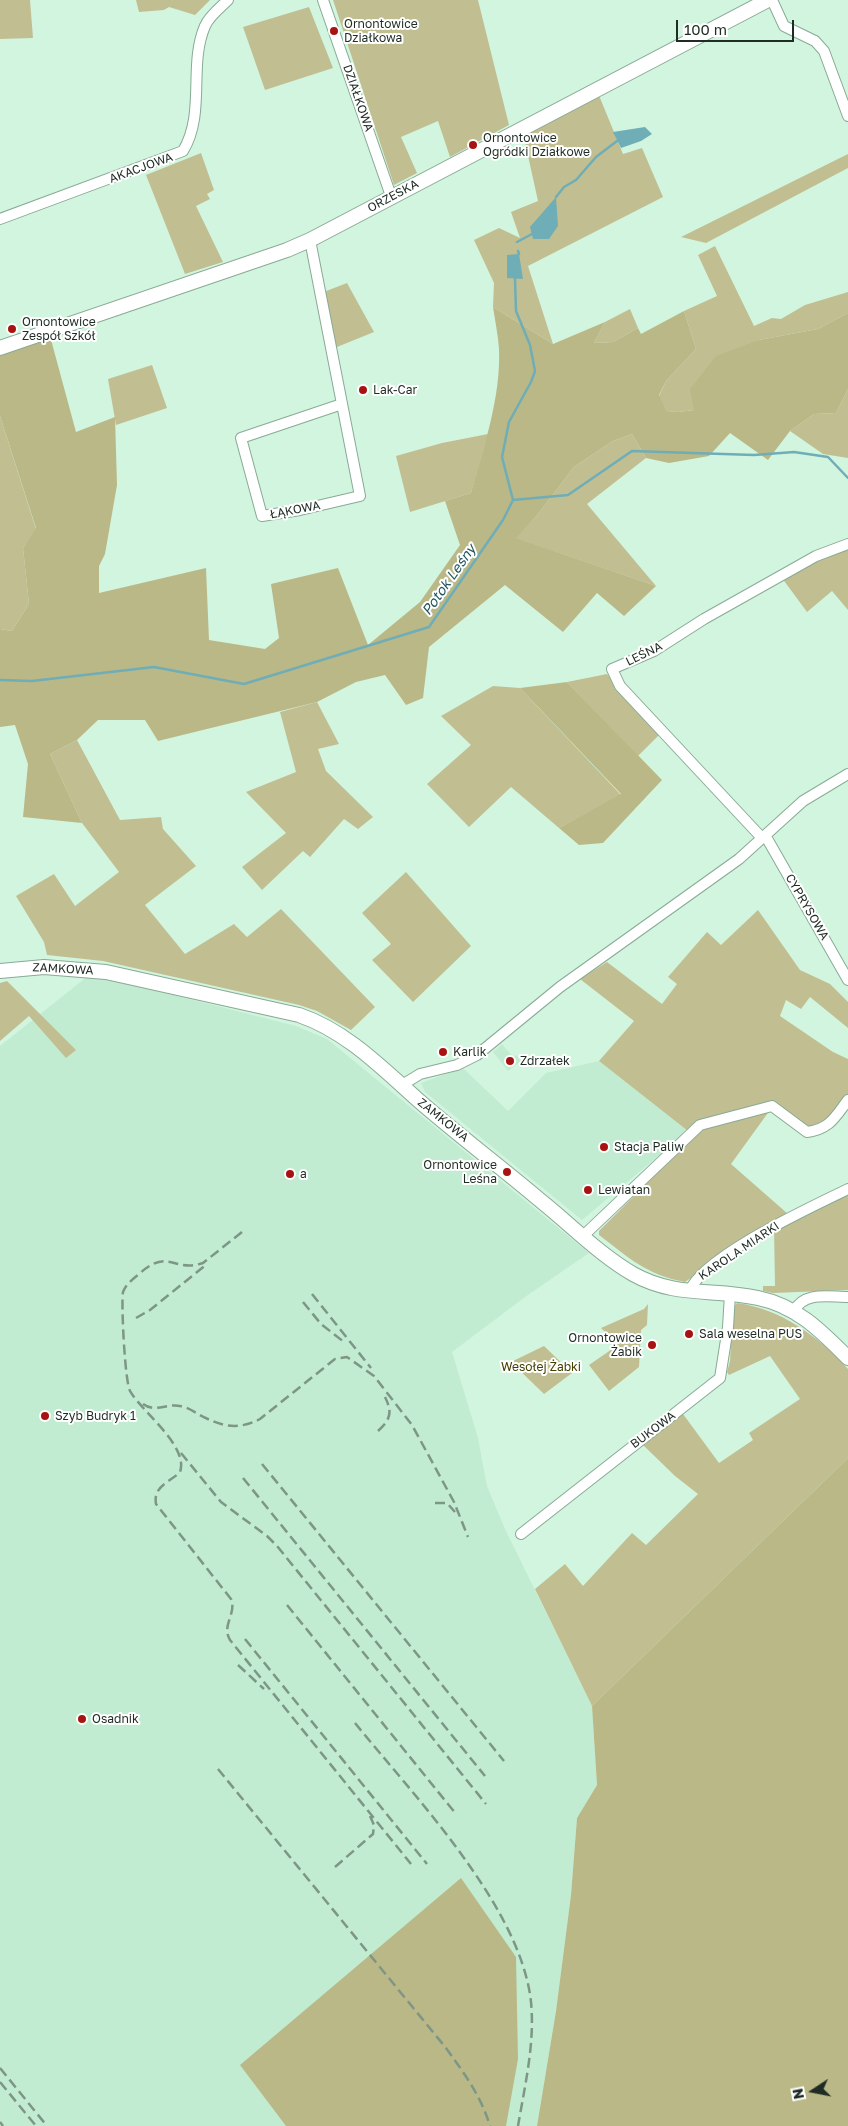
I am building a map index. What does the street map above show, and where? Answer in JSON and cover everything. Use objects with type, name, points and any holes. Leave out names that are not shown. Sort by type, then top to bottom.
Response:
[{"type":"street","name":"AKACJOWA","points":[[0,219],[184,151],[194,128],[205,24],[228,0]]},
{"type":"street","name":"DZIAŁKOWA","points":[[323,0],[391,196]]},
{"type":"street","name":"ORZESKA","points":[[0,348],[287,250],[310,240],[768,0]]},
{"type":"street","points":[[772,0],[784,26],[815,41],[824,51],[848,116]]},
{"type":"street","name":"ŁĄKOWA","points":[[310,240],[360,496],[300,510],[262,516],[241,438],[342,404]]},
{"type":"street","name":"LEŚNA","points":[[764,837],[620,686],[612,669],[654,651],[704,619],[816,556],[848,544]]},
{"type":"street","points":[[402,1085],[420,1074],[457,1065],[477,1054],[560,987],[725,869],[764,837],[803,800],[848,774]]},
{"type":"street","name":"CYPRYSOWA","points":[[764,837],[848,980]]},
{"type":"street","name":"ZAMKOWA","points":[[0,971],[44,967],[106,972],[299,1015],[318,1022],[345,1037],[583,1236],[632,1273],[659,1286],[689,1292],[760,1298],[794,1311],[815,1325],[848,1358]]},
{"type":"street","points":[[583,1236],[700,1125],[772,1106],[807,1132],[819,1130],[828,1125],[848,1100]]},
{"type":"street","name":"KAROLA MIARKI","points":[[689,1292],[699,1277],[766,1230],[848,1189]]},
{"type":"street","name":"BUKOWA","points":[[521,1534],[720,1378],[725,1352],[730,1294]]},
{"type":"street","points":[[794,1311],[797,1304],[806,1298],[848,1297]]},
{"type":"shaded area","points":[[493,307],[553,344],[605,322],[594,343],[613,342],[638,328],[641,334],[684,311],[696,349],[666,381],[659,395],[667,411],[678,412],[694,410],[690,389],[716,356],[759,340],[818,329],[848,313],[848,389],[836,413],[814,414],[790,431],[768,460],[730,433],[709,456],[669,463],[646,458],[632,434],[613,441],[574,467],[535,518],[516,538],[656,586],[624,616],[597,593],[563,632],[505,585],[429,647],[423,698],[406,705],[385,675],[356,682],[317,702],[158,741],[145,720],[98,720],[77,740],[50,754],[82,823],[23,817],[28,764],[15,725],[0,727],[0,629],[12,631],[29,604],[23,548],[36,528],[0,416],[0,355],[50,336],[76,432],[115,417],[117,485],[105,554],[99,566],[99,593],[206,568],[209,640],[265,649],[279,638],[271,584],[338,568],[368,645],[420,602],[460,545],[445,501],[471,493],[491,421],[499,367],[499,344]]},
{"type":"shaded area","points":[[567,682],[662,780],[603,843],[579,845],[559,828],[621,794],[520,688]]},
{"type":"shaded area","points":[[88,976],[138,986],[296,1026],[327,1039],[589,1253],[525,1297],[452,1352],[478,1438],[487,1486],[505,1529],[592,1706],[597,1785],[577,1818],[571,1895],[556,2011],[537,2126],[0,2126],[0,1046]]},
{"type":"shaded area","name":"Zdrzałek","points":[[502,1044],[513,1057],[516,1055],[525,1065],[520,1068],[517,1064],[508,1071],[493,1052]]},
{"type":"shaded area","points":[[599,1061],[688,1131],[582,1220],[425,1092],[421,1083],[463,1068],[508,1111],[546,1073]]},
{"type":"shaded area","points":[[848,1458],[848,2126],[537,2126],[556,2011],[571,1895],[577,1818],[597,1785],[592,1706]]},
{"type":"shaded area","points":[[461,1878],[516,1957],[518,2059],[506,2126],[286,2126],[240,2065]]},
{"type":"green space","points":[[0,0],[30,0],[33,38],[0,39]]},
{"type":"green space","points":[[136,0],[210,0],[195,15],[169,7],[164,10],[139,12]]},
{"type":"green space","points":[[333,0],[478,0],[509,125],[450,157],[438,121],[401,137],[417,173],[394,185]]},
{"type":"green space","points":[[309,7],[333,68],[265,90],[243,27]]},
{"type":"green space","points":[[598,93],[623,154],[642,148],[663,197],[528,266],[553,344],[493,307],[494,283],[474,240],[499,228],[520,238],[511,212],[538,201],[523,133]]},
{"type":"green space","points":[[201,153],[214,190],[207,194],[210,199],[196,206],[223,262],[185,274],[146,175]]},
{"type":"green space","points":[[848,154],[848,168],[706,243],[681,237]]},
{"type":"green space","points":[[715,246],[754,326],[772,318],[781,319],[805,305],[848,292],[848,313],[818,329],[759,340],[694,410],[667,411],[659,396],[666,381],[696,349],[684,311],[717,296],[698,255]]},
{"type":"green space","points":[[347,283],[374,332],[332,349],[321,293]]},
{"type":"green space","points":[[630,309],[638,328],[613,342],[594,343],[605,322]]},
{"type":"green space","points":[[152,365],[167,408],[116,425],[108,379]]},
{"type":"green space","points":[[848,389],[848,458],[823,454],[790,431],[814,414],[836,413]]},
{"type":"green space","points":[[0,416],[36,529],[23,548],[29,604],[12,631],[0,629]]},
{"type":"green space","points":[[488,434],[471,493],[410,512],[396,456],[442,443]]},
{"type":"green space","points":[[632,434],[646,458],[587,504],[656,586],[515,538],[535,518],[574,467],[613,441]]},
{"type":"green space","points":[[848,548],[848,610],[832,591],[807,612],[782,578],[819,558]]},
{"type":"green space","points":[[607,674],[659,735],[638,756],[567,682]]},
{"type":"green space","points":[[493,686],[520,688],[621,795],[559,828],[511,787],[469,827],[427,784],[471,745],[441,716]]},
{"type":"green space","points":[[317,702],[339,744],[318,749],[326,771],[373,817],[358,829],[344,819],[310,857],[303,851],[262,890],[242,867],[286,833],[246,792],[296,772],[280,712]]},
{"type":"green space","points":[[77,740],[120,820],[161,817],[163,829],[196,866],[145,905],[185,954],[234,924],[247,937],[281,909],[375,1007],[351,1030],[317,1011],[299,1005],[103,961],[47,955],[44,942],[16,896],[54,874],[75,906],[119,872],[82,823],[50,754]]},
{"type":"green space","points":[[406,872],[471,946],[413,1002],[372,960],[391,944],[362,913]]},
{"type":"green space","points":[[758,910],[800,970],[830,984],[848,1002],[848,1028],[810,997],[801,1009],[786,1000],[780,1016],[833,1052],[848,1059],[848,1096],[828,1120],[808,1128],[773,1103],[699,1120],[688,1131],[599,1061],[634,1021],[580,979],[607,962],[662,1004],[677,984],[668,977],[707,932],[721,945]]},
{"type":"green space","points":[[7,981],[76,1050],[66,1058],[29,1016],[0,1041],[0,983]]},
{"type":"green space","points":[[770,1110],[731,1164],[788,1214],[762,1226],[759,1231],[685,1282],[649,1270],[629,1258],[599,1235],[599,1231],[703,1127]]},
{"type":"green space","points":[[848,1192],[848,1290],[773,1293],[763,1291],[763,1286],[775,1286],[774,1228]]},
{"type":"green space","points":[[737,1303],[769,1311],[798,1326],[824,1346],[848,1369],[848,1458],[592,1706],[535,1589],[565,1564],[583,1586],[632,1533],[646,1545],[698,1494],[675,1476],[642,1444],[683,1414],[719,1463],[753,1440],[749,1433],[800,1399],[770,1356],[729,1375],[727,1372],[730,1361],[733,1308]]},
{"type":"green space","points":[[648,1304],[647,1325],[641,1330],[639,1367],[609,1391],[589,1365],[618,1345],[601,1328],[644,1309]]},
{"type":"green space","name":"Wesołej Żabki","points":[[544,1346],[572,1373],[544,1394],[511,1362]]},
{"type":"water","points":[[645,127],[652,134],[641,141],[621,148],[613,132]]},
{"type":"water","points":[[556,197],[558,226],[549,239],[533,239],[530,227]]},
{"type":"water","points":[[519,254],[523,279],[507,278],[507,255]]},
{"type":"waterway","points":[[556,197],[564,187],[576,180],[596,157],[617,141]]},
{"type":"waterway","points":[[517,242],[532,234]]},
{"type":"waterway","points":[[513,500],[502,457],[509,422],[535,371],[530,345],[516,311],[515,279]]},
{"type":"waterway","name":"Potok Leśny","points":[[0,680],[32,681],[154,667],[244,684],[429,627],[503,520],[513,500],[568,495],[632,451],[754,455],[794,452],[828,457],[848,478]]},
{"type":"railway","points":[[242,1232],[203,1263],[185,1265],[165,1261],[149,1266],[130,1282],[123,1292],[124,1343],[130,1391],[171,1440],[178,1451],[181,1462],[180,1472],[159,1489],[156,1504],[231,1599],[232,1610],[227,1629],[230,1640],[411,1864]]},
{"type":"railway","points":[[136,1318],[150,1310],[207,1264]]},
{"type":"railway","points":[[312,1294],[371,1368]]},
{"type":"railway","points":[[303,1302],[321,1324],[344,1342]]},
{"type":"railway","points":[[143,1404],[152,1408],[175,1405],[190,1409],[214,1422],[236,1426],[244,1425],[260,1419],[335,1359],[347,1357],[374,1376],[412,1425],[454,1502],[468,1537]]},
{"type":"railway","points":[[378,1431],[388,1420],[389,1416],[389,1408],[385,1397]]},
{"type":"railway","points":[[181,1453],[221,1502],[267,1536],[277,1546],[486,1804]]},
{"type":"railway","points":[[262,1464],[504,1761]]},
{"type":"railway","points":[[243,1478],[485,1776]]},
{"type":"railway","points":[[435,1503],[447,1503],[455,1512]]},
{"type":"railway","points":[[287,1605],[456,1814]]},
{"type":"railway","points":[[245,1639],[427,1864]]},
{"type":"railway","points":[[238,1665],[264,1689]]},
{"type":"railway","points":[[355,1723],[434,1818],[461,1854],[486,1891],[508,1929],[523,1966],[531,2002],[532,2033],[529,2064],[518,2126]]},
{"type":"railway","points":[[218,1769],[446,2048],[477,2095],[490,2126]]},
{"type":"railway","points":[[335,1867],[373,1834],[374,1825],[370,1816]]},
{"type":"railway","points":[[0,2068],[47,2126]]},
{"type":"railway","points":[[0,2082],[36,2126]]},
{"type":"railway","points":[[0,2122],[3,2126]]},
{"type":"place","name":"Ornontowice Działkowa","points":[[334,31]]},
{"type":"place","name":"Ornontowice Ogródki Działkowe","points":[[473,145]]},
{"type":"place","name":"Ornontowice Zespół Szkół","points":[[12,329]]},
{"type":"place","name":"Lak-Car","points":[[363,390]]},
{"type":"place","name":"Karlik","points":[[443,1052]]},
{"type":"place","name":"Zdrzałek","points":[[510,1061]]},
{"type":"place","name":"Stacja Paliw","points":[[604,1147]]},
{"type":"place","name":"Ornontowice Leśna","points":[[507,1172]]},
{"type":"place","name":"a","points":[[290,1174]]},
{"type":"place","name":"Lewiatan","points":[[588,1190]]},
{"type":"place","name":"Sala weselna PUS","points":[[689,1334]]},
{"type":"place","name":"Ornontowice Żabik","points":[[652,1345]]},
{"type":"place","name":"Szyb Budryk 1","points":[[45,1416]]},
{"type":"place","name":"Osadnik","points":[[82,1719]]}]
